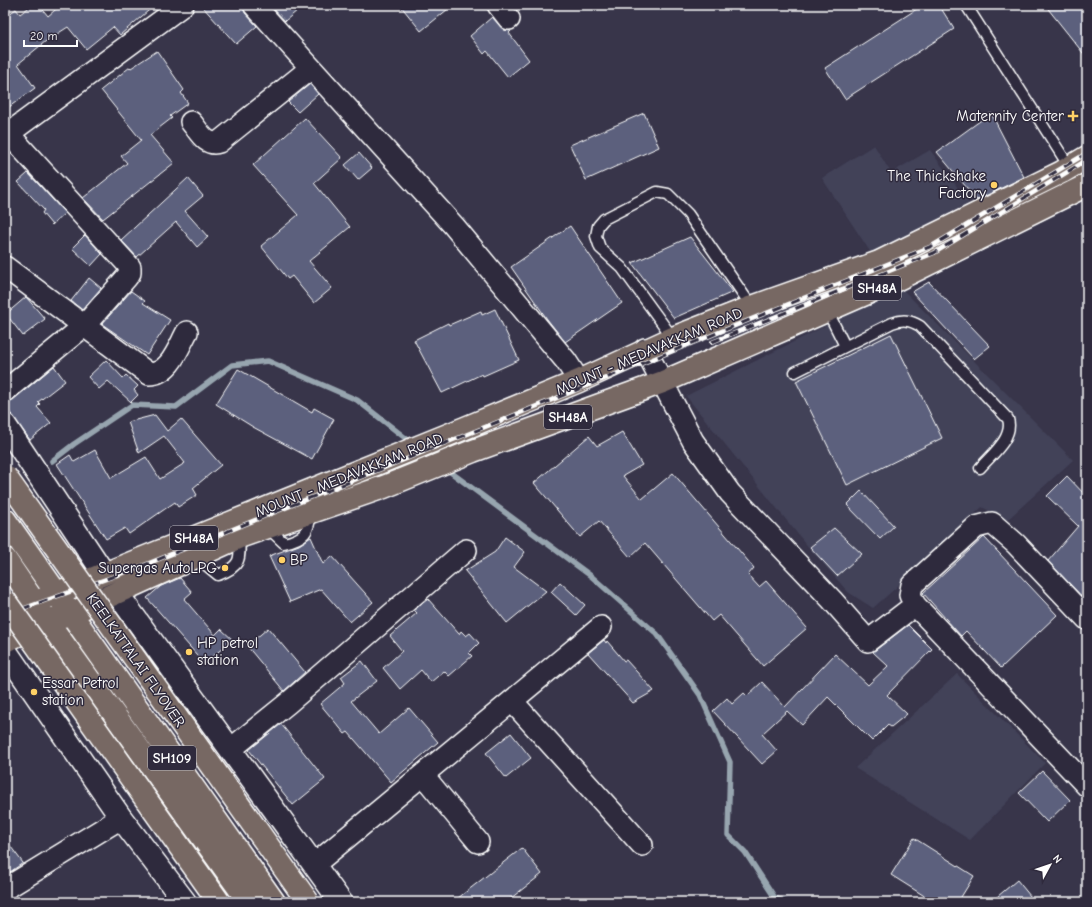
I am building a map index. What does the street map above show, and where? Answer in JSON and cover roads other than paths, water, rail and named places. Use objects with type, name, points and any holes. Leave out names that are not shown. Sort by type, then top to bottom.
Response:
[{"type":"main road","name":"MOUNT - MEDAVAKKAM ROAD","points":[[5,616],[57,592],[580,381],[645,349],[752,307],[879,262],[1079,162]]},
{"type":"main road","name":"MOUNT - MEDAVAKKAM ROAD","points":[[117,593],[239,538],[267,527],[384,487],[473,451],[663,382],[900,278],[1087,185]]},
{"type":"main road","name":"KEELKATTALAI FLYOVER","points":[[5,476],[308,902]]},
{"type":"main road","name":"SH109","points":[[5,520],[72,613],[274,902]]},
{"type":"main road","name":"SH109","points":[[5,559],[47,621],[249,902]]},
{"type":"main road","name":"SH48A","points":[[5,640],[47,621],[72,613],[117,593]]},
{"type":"main road","points":[[5,601],[220,902]]},
{"type":"street","points":[[5,391],[84,326],[130,273],[130,267],[6,133],[183,5]]},
{"type":"street","points":[[254,5],[454,226],[566,361],[580,381]]},
{"type":"street","points":[[191,122],[209,143],[213,144],[219,142],[311,68]]},
{"type":"street","points":[[5,267],[149,374],[158,374],[167,367],[187,332]]},
{"type":"street","points":[[645,349],[693,441],[730,493],[832,600],[868,641],[915,606]]},
{"type":"street","points":[[5,425],[117,593],[232,749],[341,902]]},
{"type":"street","points":[[1087,619],[1016,544],[992,523],[976,527],[912,585],[910,595],[915,606],[1087,786]]},
{"type":"street","points":[[232,749],[288,703],[466,550]]},
{"type":"street","points":[[315,864],[601,627]]},
{"type":"street","points":[[5,650],[122,818],[185,902]]},
{"type":"street","points":[[512,701],[642,845]]},
{"type":"street","points":[[423,775],[478,842]]},
{"type":"street","points":[[5,889],[122,818]]},
{"type":"lane","points":[[966,5],[1079,162]]},
{"type":"lane","points":[[673,338],[622,268],[600,248],[596,236],[598,226],[604,219],[656,192],[668,194],[684,209],[752,307]]},
{"type":"lane","points":[[827,310],[844,346]]},
{"type":"lane","points":[[795,372],[844,346],[898,321],[912,321],[920,326],[1008,419],[1010,426],[1006,438],[980,468]]},
{"type":"waterway","points":[[52,461],[74,444],[132,405],[176,407],[232,365],[268,361],[357,400],[413,444]]},
{"type":"waterway","points":[[445,468],[591,576],[657,634],[700,695],[730,762],[728,835],[745,852],[775,898],[786,902]]},
{"type":"railway","points":[[5,615],[137,568],[932,246],[1087,153]]},
{"type":"railway","points":[[712,342],[934,253],[1087,160]]},
{"type":"place","name":"Maternity Center","points":[[1073,116]]},
{"type":"place","name":"The Thickshake Factory","points":[[994,185]]},
{"type":"place","name":"BP","points":[[282,560]]},
{"type":"place","name":"Supergas AutoLPG","points":[[225,568]]},
{"type":"place","name":"HP petrol station","points":[[189,652]]},
{"type":"place","name":"Essar Petrol station","points":[[34,692]]}]
